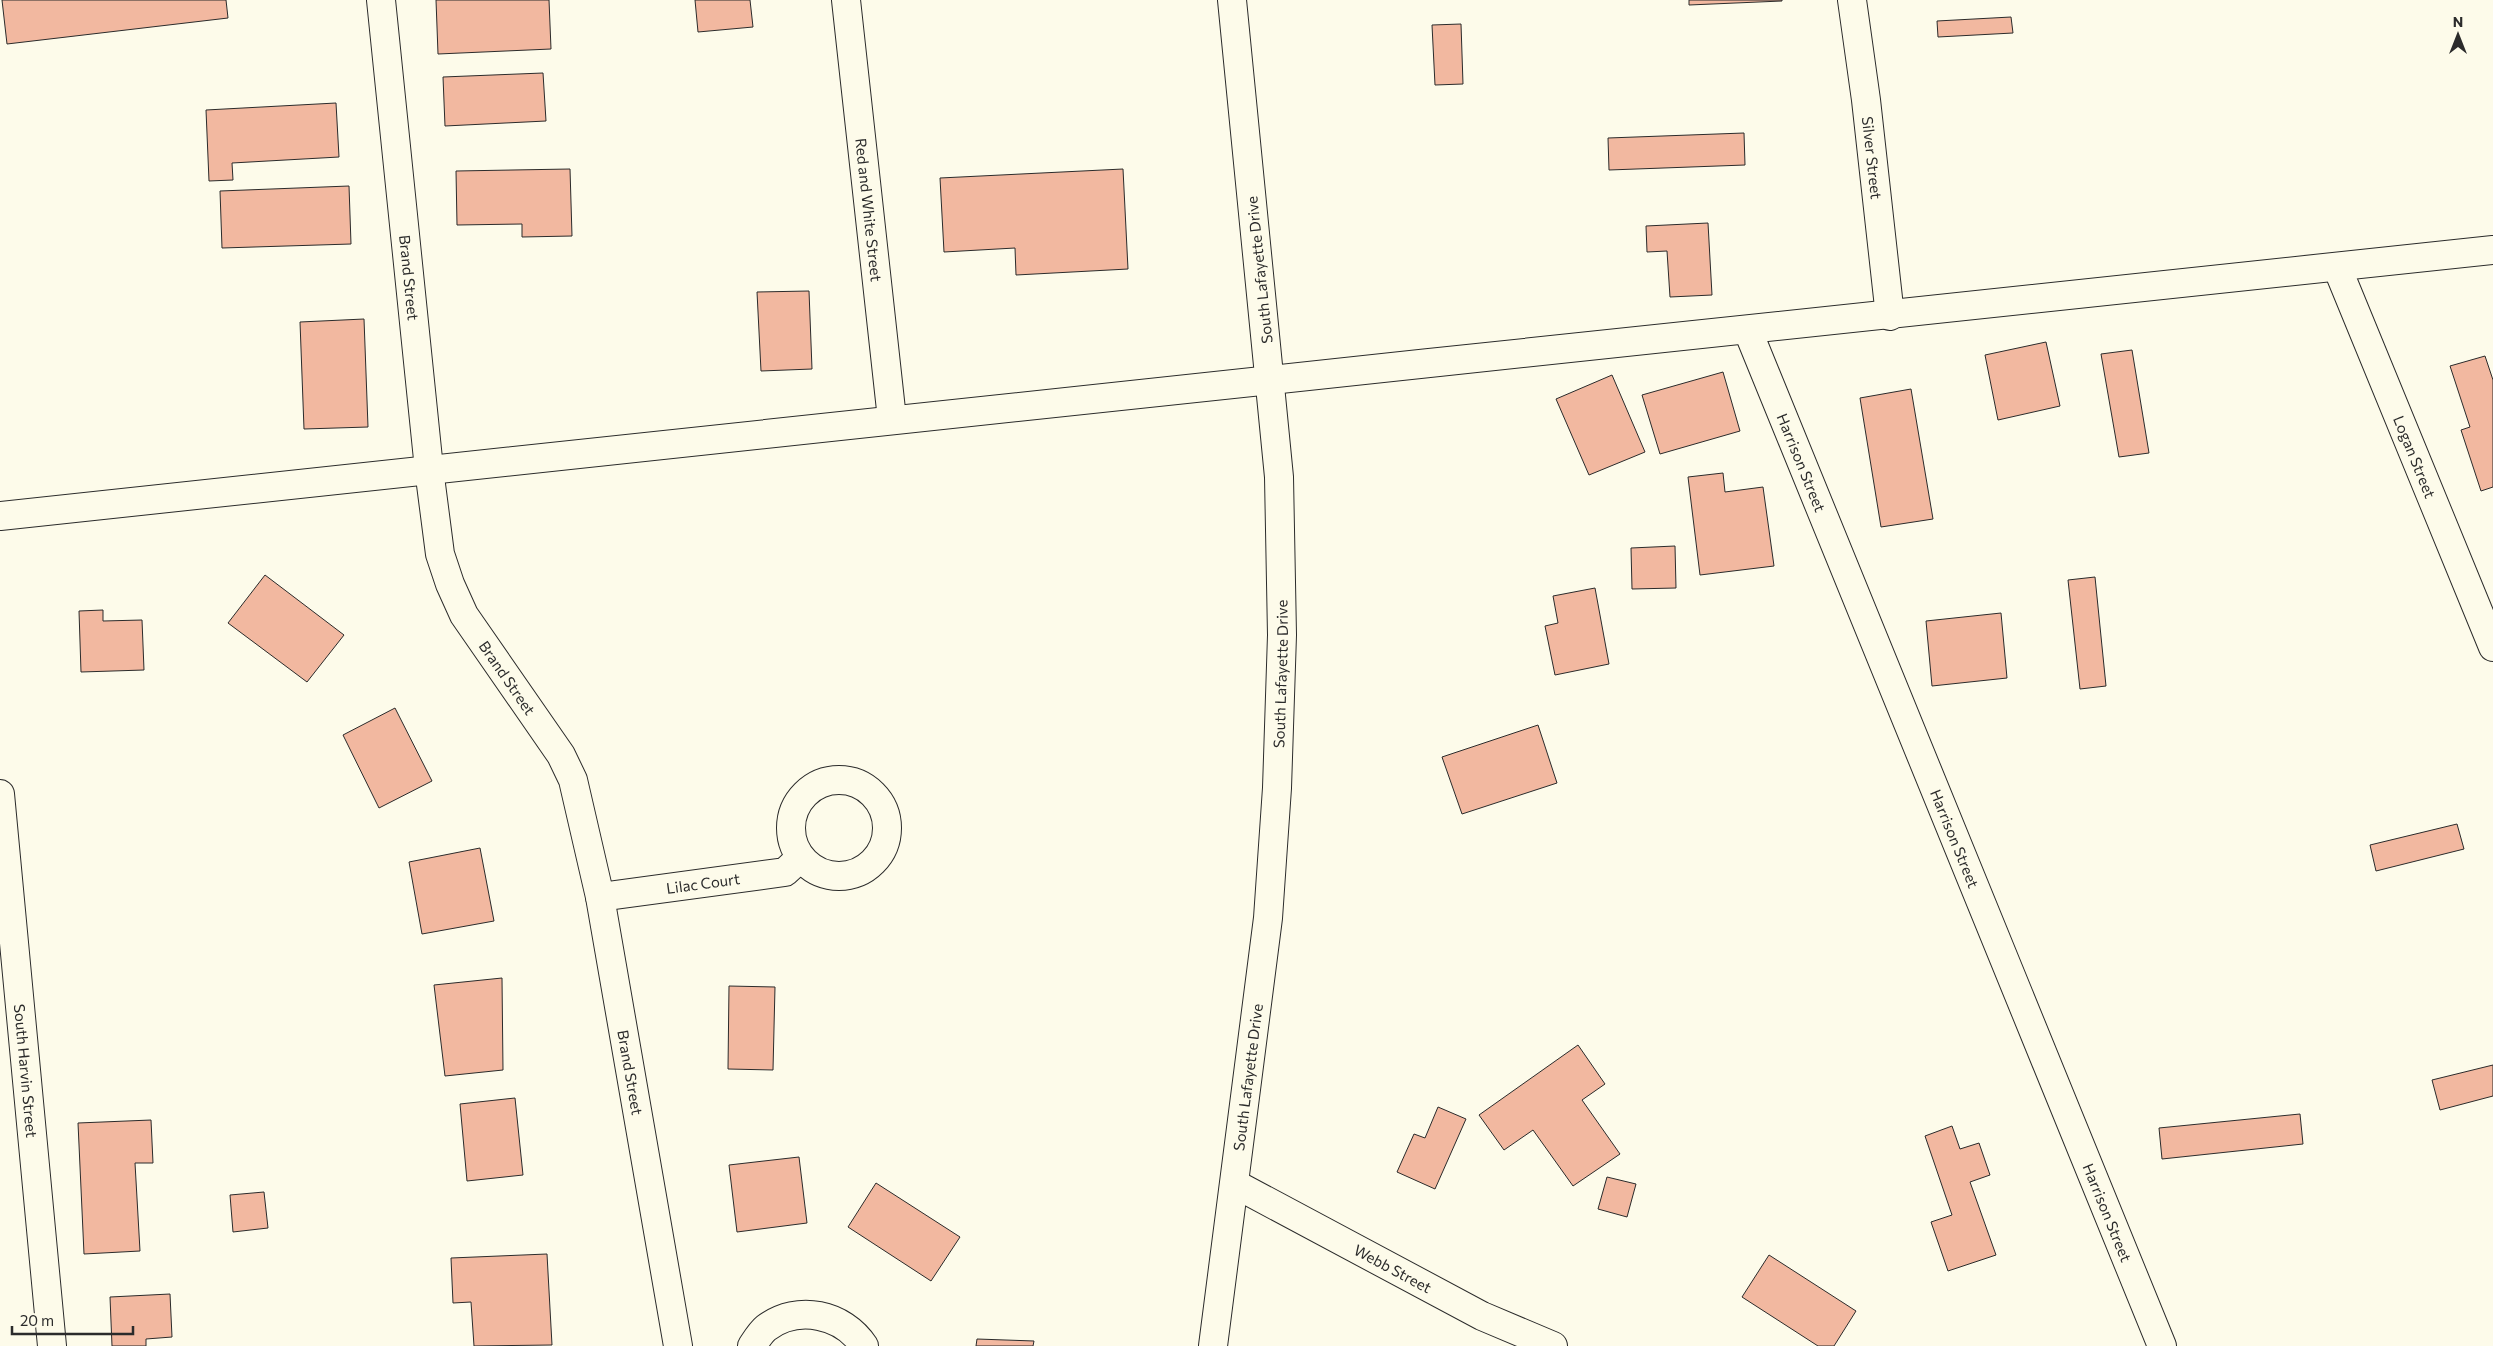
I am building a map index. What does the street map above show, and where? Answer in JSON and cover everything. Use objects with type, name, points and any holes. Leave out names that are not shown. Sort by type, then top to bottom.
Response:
[{"type":"street","name":"Brand Street","points":[[380,0],[429,469],[440,554],[450,584],[464,615],[561,755],[573,780],[600,897],[678,1346]]},
{"type":"street","name":"Red and White Street","points":[[846,0],[892,419]]},
{"type":"street","name":"South Lafayette Drive","points":[[1213,1346],[1268,918],[1277,788],[1282,626],[1279,477],[1232,0]]},
{"type":"street","name":"Silver Street","points":[[1852,0],[1866,100],[1890,316]]},
{"type":"street","points":[[0,516],[892,419],[1748,331],[2493,250]]},
{"type":"street","name":"Logan Street","points":[[2338,267],[2493,647]]},
{"type":"street","name":"Harrison Street","points":[[1748,331],[2162,1346]]},
{"type":"street","name":"South Harvin Street","points":[[0,794],[52,1346]]},
{"type":"street","name":"Lilac Court","points":[[600,897],[785,872],[800,858]]},
{"type":"street","name":"Webb Street","points":[[1235,1184],[1482,1316],[1553,1346]]},
{"type":"street","points":[[752,1346],[766,1329],[789,1316],[818,1314],[841,1323],[858,1337],[864,1346]]},
{"type":"building","points":[[2,0],[226,0],[228,18],[7,44]]},
{"type":"building","points":[[436,0],[549,0],[551,49],[438,54]]},
{"type":"building","points":[[695,0],[750,0],[753,27],[698,32]]},
{"type":"building","points":[[1689,0],[1782,0],[1782,1],[1689,5]]},
{"type":"building","points":[[2011,17],[2013,33],[1938,37],[1937,21]]},
{"type":"building","points":[[1461,24],[1463,84],[1435,85],[1432,25]]},
{"type":"building","points":[[543,73],[546,121],[445,126],[443,77]]},
{"type":"building","points":[[336,103],[339,157],[232,163],[233,180],[209,181],[206,110]]},
{"type":"building","points":[[1744,133],[1745,165],[1609,170],[1608,138]]},
{"type":"building","points":[[570,169],[572,236],[522,237],[522,224],[457,225],[456,171]]},
{"type":"building","points":[[1123,169],[1128,269],[1016,275],[1015,248],[944,252],[940,178]]},
{"type":"building","points":[[349,186],[351,244],[222,248],[220,191]]},
{"type":"building","points":[[1708,223],[1712,295],[1670,297],[1667,251],[1647,252],[1646,226]]},
{"type":"building","points":[[809,291],[812,369],[761,371],[757,292]]},
{"type":"building","points":[[364,319],[368,427],[304,429],[300,322]]},
{"type":"building","points":[[2046,342],[2060,406],[1998,420],[1985,355]]},
{"type":"building","points":[[2132,350],[2149,453],[2119,457],[2101,354]]},
{"type":"building","points":[[2485,356],[2493,380],[2493,487],[2481,491],[2461,430],[2470,427],[2450,366]]},
{"type":"building","points":[[1723,372],[1740,431],[1660,454],[1642,395]]},
{"type":"building","points":[[1612,375],[1645,452],[1589,475],[1556,399]]},
{"type":"building","points":[[1911,389],[1933,519],[1881,527],[1860,398]]},
{"type":"building","points":[[1723,473],[1725,492],[1763,487],[1774,566],[1700,575],[1688,477]]},
{"type":"building","points":[[1675,546],[1676,588],[1632,589],[1631,548]]},
{"type":"building","points":[[265,575],[344,635],[307,682],[228,623]]},
{"type":"building","points":[[2095,577],[2106,686],[2080,689],[2068,580]]},
{"type":"building","points":[[1595,588],[1609,664],[1555,675],[1545,626],[1558,623],[1553,596]]},
{"type":"building","points":[[103,610],[103,621],[142,620],[144,670],[81,672],[79,611]]},
{"type":"building","points":[[2001,613],[2007,678],[1932,686],[1926,621]]},
{"type":"building","points":[[395,708],[432,781],[379,808],[343,735]]},
{"type":"building","points":[[1538,725],[1557,783],[1462,814],[1442,757]]},
{"type":"building","points":[[2457,824],[2464,849],[2376,871],[2370,845]]},
{"type":"building","points":[[480,848],[494,921],[422,934],[409,862]]},
{"type":"building","points":[[502,978],[503,1070],[445,1076],[434,985]]},
{"type":"building","points":[[729,986],[775,987],[773,1070],[728,1069]]},
{"type":"building","points":[[1578,1045],[1605,1084],[1582,1100],[1620,1154],[1573,1186],[1533,1130],[1504,1150],[1479,1115]]},
{"type":"building","points":[[2493,1065],[2493,1096],[2440,1110],[2432,1080]]},
{"type":"building","points":[[515,1098],[523,1175],[467,1181],[460,1104]]},
{"type":"building","points":[[1438,1107],[1466,1119],[1435,1189],[1397,1172],[1414,1134],[1425,1138]]},
{"type":"building","points":[[2300,1114],[2303,1144],[2162,1159],[2159,1128]]},
{"type":"building","points":[[151,1120],[153,1163],[135,1163],[140,1251],[84,1254],[78,1123]]},
{"type":"building","points":[[1952,1126],[1960,1149],[1979,1143],[1990,1175],[1970,1182],[1996,1255],[1948,1271],[1931,1222],[1952,1215],[1925,1136]]},
{"type":"building","points":[[799,1157],[807,1223],[737,1232],[729,1165]]},
{"type":"building","points":[[1607,1177],[1636,1184],[1627,1217],[1598,1209]]},
{"type":"building","points":[[876,1183],[960,1237],[931,1281],[848,1227]]},
{"type":"building","points":[[264,1192],[268,1228],[233,1232],[230,1195]]},
{"type":"building","points":[[547,1254],[552,1345],[474,1346],[471,1302],[453,1303],[451,1258]]},
{"type":"building","points":[[1769,1255],[1856,1311],[1834,1346],[1818,1346],[1742,1297]]},
{"type":"building","points":[[170,1294],[172,1337],[146,1339],[146,1346],[112,1346],[110,1297]]},
{"type":"building","points":[[977,1339],[1034,1341],[1033,1346],[976,1346]]}]
